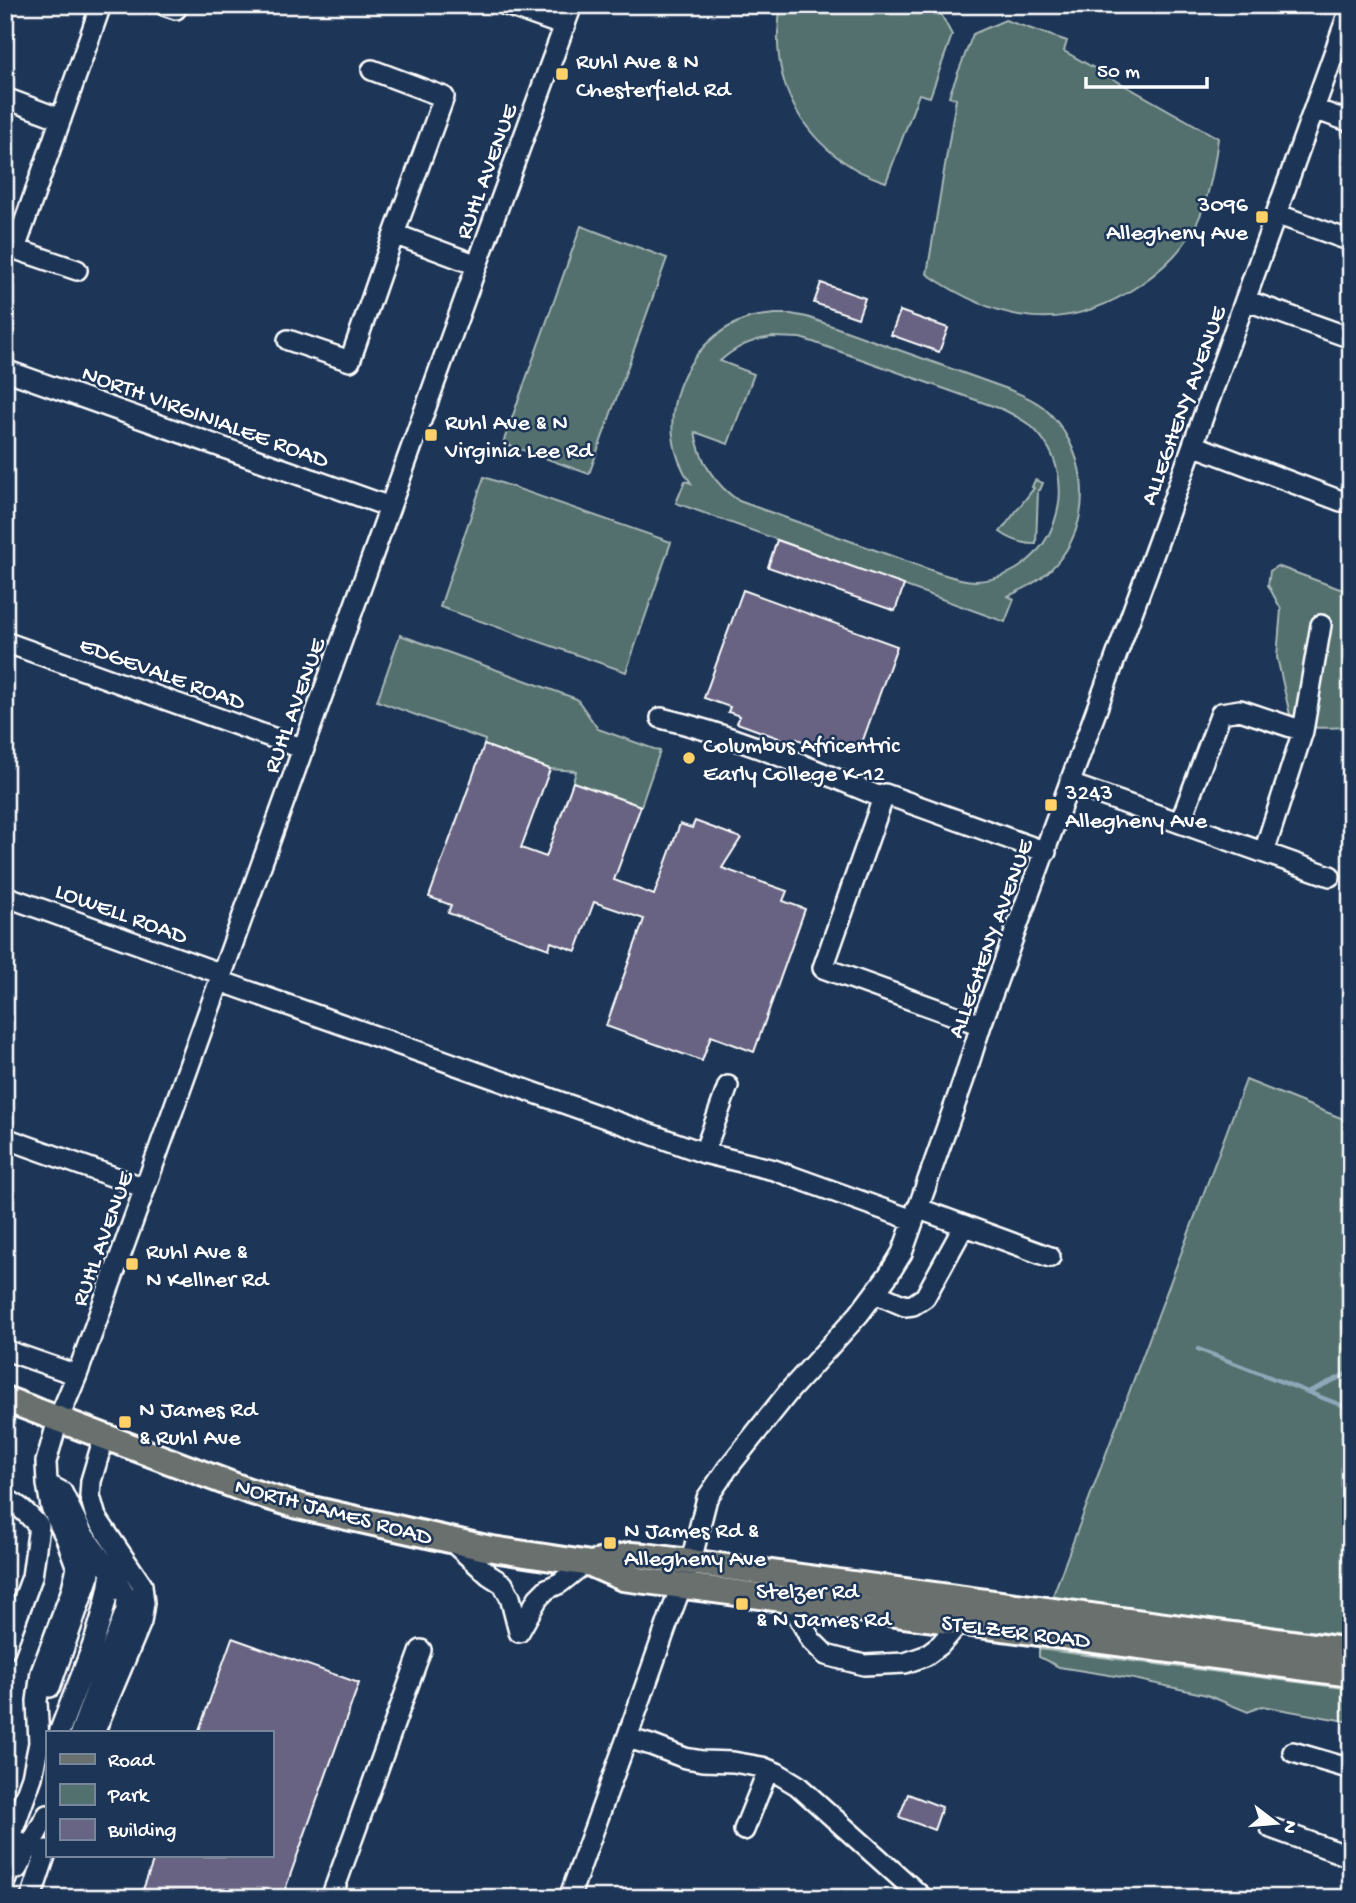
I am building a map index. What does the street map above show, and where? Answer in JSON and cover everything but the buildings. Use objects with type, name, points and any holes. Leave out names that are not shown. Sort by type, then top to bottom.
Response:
[{"type":"main road","name":"NORTH JAMES ROAD","points":[[5,1399],[246,1490],[285,1502],[451,1541],[588,1563],[622,1578],[681,1586]]},
{"type":"main road","name":"NORTH JAMES ROAD","points":[[588,1563],[631,1555],[691,1562]]},
{"type":"main road","name":"STELZER ROAD","points":[[691,1562],[1351,1651]]},
{"type":"main road","name":"STELZER ROAD","points":[[681,1586],[1351,1674]]},
{"type":"street","points":[[76,270],[15,248],[101,5]]},
{"type":"street","points":[[506,5],[565,26]]},
{"type":"street","name":"RUHL AVENUE","points":[[39,1743],[37,1701],[41,1672],[71,1591],[77,1567],[51,1507],[47,1484],[46,1462],[58,1420],[145,1188],[572,5]]},
{"type":"street","name":"ALLEGHENY AVENUE","points":[[691,1562],[707,1498],[790,1390],[859,1314],[902,1254],[981,1025],[1349,19]]},
{"type":"street","points":[[288,340],[350,361],[443,97],[372,70]]},
{"type":"street","points":[[5,98],[61,119]]},
{"type":"street","points":[[1314,109],[1351,122]]},
{"type":"street","points":[[1276,214],[1351,241]]},
{"type":"street","points":[[394,234],[477,265]]},
{"type":"street","points":[[1245,300],[1351,338]]},
{"type":"street","name":"NORTH VIRGINIALEE ROAD","points":[[5,370],[390,507]]},
{"type":"street","points":[[1193,445],[1341,500],[1351,501]]},
{"type":"street","points":[[1264,852],[1303,731],[1321,625]]},
{"type":"street","name":"EDGEVALE ROAD","points":[[5,642],[304,749]]},
{"type":"street","points":[[1180,822],[1221,713],[1240,710],[1303,731]]},
{"type":"street","points":[[662,718],[721,734],[883,798]]},
{"type":"street","points":[[1070,784],[1330,876]]},
{"type":"street","points":[[981,1025],[823,968],[883,798],[885,794],[1046,852]]},
{"type":"street","name":"LOWELL ROAD","points":[[5,896],[704,1153],[774,1170],[915,1214],[964,1226],[1050,1256]]},
{"type":"street","points":[[704,1153],[728,1086]]},
{"type":"street","points":[[5,1138],[145,1188]]},
{"type":"street","points":[[875,1293],[905,1306],[920,1302],[964,1226]]},
{"type":"street","points":[[5,1350],[77,1375]]},
{"type":"street","points":[[95,1731],[141,1622],[145,1603],[142,1585],[96,1517],[90,1496],[91,1481],[104,1437]]},
{"type":"street","points":[[47,1484],[62,1493],[82,1533],[127,1598],[126,1610],[81,1731]]},
{"type":"street","points":[[5,1499],[25,1511],[39,1526],[32,1577],[5,1649]]},
{"type":"street","points":[[5,1853],[32,1777],[46,1701],[90,1573],[89,1557],[82,1533]]},
{"type":"street","points":[[451,1541],[503,1584],[510,1597],[519,1632],[538,1598],[547,1589],[588,1563]]},
{"type":"street","points":[[569,1898],[691,1562]]},
{"type":"street","points":[[60,1731],[101,1617],[111,1572]]},
{"type":"street","points":[[790,1601],[811,1640],[826,1655],[864,1665],[905,1663],[925,1656],[940,1645],[959,1623]]},
{"type":"street","points":[[331,1898],[421,1650]]},
{"type":"street","points":[[628,1738],[685,1758],[733,1762],[768,1770],[797,1785],[923,1898]]},
{"type":"street","points":[[1293,1752],[1351,1769]]},
{"type":"street","points":[[5,1883],[13,1853],[46,1767]]},
{"type":"street","points":[[744,1830],[768,1770]]},
{"type":"street","points":[[5,1889],[46,1817]]},
{"type":"street","points":[[1271,1828],[1351,1857]]},
{"type":"street","points":[[31,1898],[46,1853]]},
{"type":"green space","points":[[781,5],[916,5],[941,14],[952,35],[930,97],[919,94],[886,182],[860,172],[835,155],[819,141],[796,110],[782,73],[779,53]]},
{"type":"green space","points":[[1005,20],[1067,41],[1064,51],[1218,138],[1205,202],[1185,243],[1169,261],[1141,284],[1113,301],[1086,311],[1059,317],[1032,317],[1006,312],[980,304],[927,274],[956,99],[949,96],[973,34]]},
{"type":"green space","points":[[581,226],[667,258],[589,474],[503,443]]},
{"type":"green space","points":[[773,314],[807,317],[1005,388],[1039,404],[1058,423],[1077,460],[1082,501],[1079,521],[1071,541],[1055,565],[1036,581],[1008,596],[1014,599],[1005,622],[676,503],[685,481],[691,483],[679,460],[673,436],[673,411],[679,387],[690,364],[706,344],[726,329],[752,317]],"holes":[[[772,337],[800,338],[1004,410],[1032,427],[1049,449],[1058,473],[1059,498],[1054,522],[1043,544],[1026,563],[1003,575],[976,581],[953,577],[739,501],[722,487],[700,453],[695,432],[728,444],[754,374],[720,361],[738,348],[757,340]]]},
{"type":"green space","points":[[484,477],[671,542],[626,672],[440,607]]},
{"type":"green space","points":[[1035,480],[1043,483],[1038,490],[1036,544],[1017,541],[1000,532],[1034,488],[1032,487]]},
{"type":"green space","points":[[1277,566],[1351,593],[1351,727],[1311,727],[1296,721],[1290,715],[1277,657],[1281,609],[1268,585],[1270,571]]},
{"type":"green space","points":[[400,635],[577,699],[598,729],[660,751],[641,806],[573,782],[576,771],[550,769],[528,761],[522,777],[513,756],[484,745],[485,740],[377,701]]},
{"type":"green space","points":[[1246,1080],[1351,1122],[1351,1636],[1052,1598]]},
{"type":"green space","points":[[1039,1649],[1351,1689],[1351,1722],[1262,1706],[1248,1712],[1207,1695],[1134,1679],[1059,1667],[1039,1657]]},
{"type":"waterway","points":[[1198,1349],[1351,1409]]},
{"type":"waterway","points":[[1308,1392],[1351,1372]]},
{"type":"place","name":"Ruhl Ave & N Chesterfield Rd","points":[[562,74]]},
{"type":"place","name":"3096 Allegheny Ave","points":[[1262,217]]},
{"type":"place","name":"Ruhl Ave & N Virginia Lee Rd","points":[[431,435]]},
{"type":"place","name":"Columbus Africentric Early College K-12","points":[[689,758]]},
{"type":"place","name":"3243 Allegheny Ave","points":[[1051,805]]},
{"type":"place","name":"Ruhl Ave & N Kellner Rd","points":[[132,1264]]},
{"type":"place","name":"N James Rd & Ruhl Ave","points":[[125,1422]]},
{"type":"place","name":"N James Rd & Allegheny Ave","points":[[610,1543]]},
{"type":"place","name":"Stelzer Rd & N James Rd","points":[[742,1604]]}]
